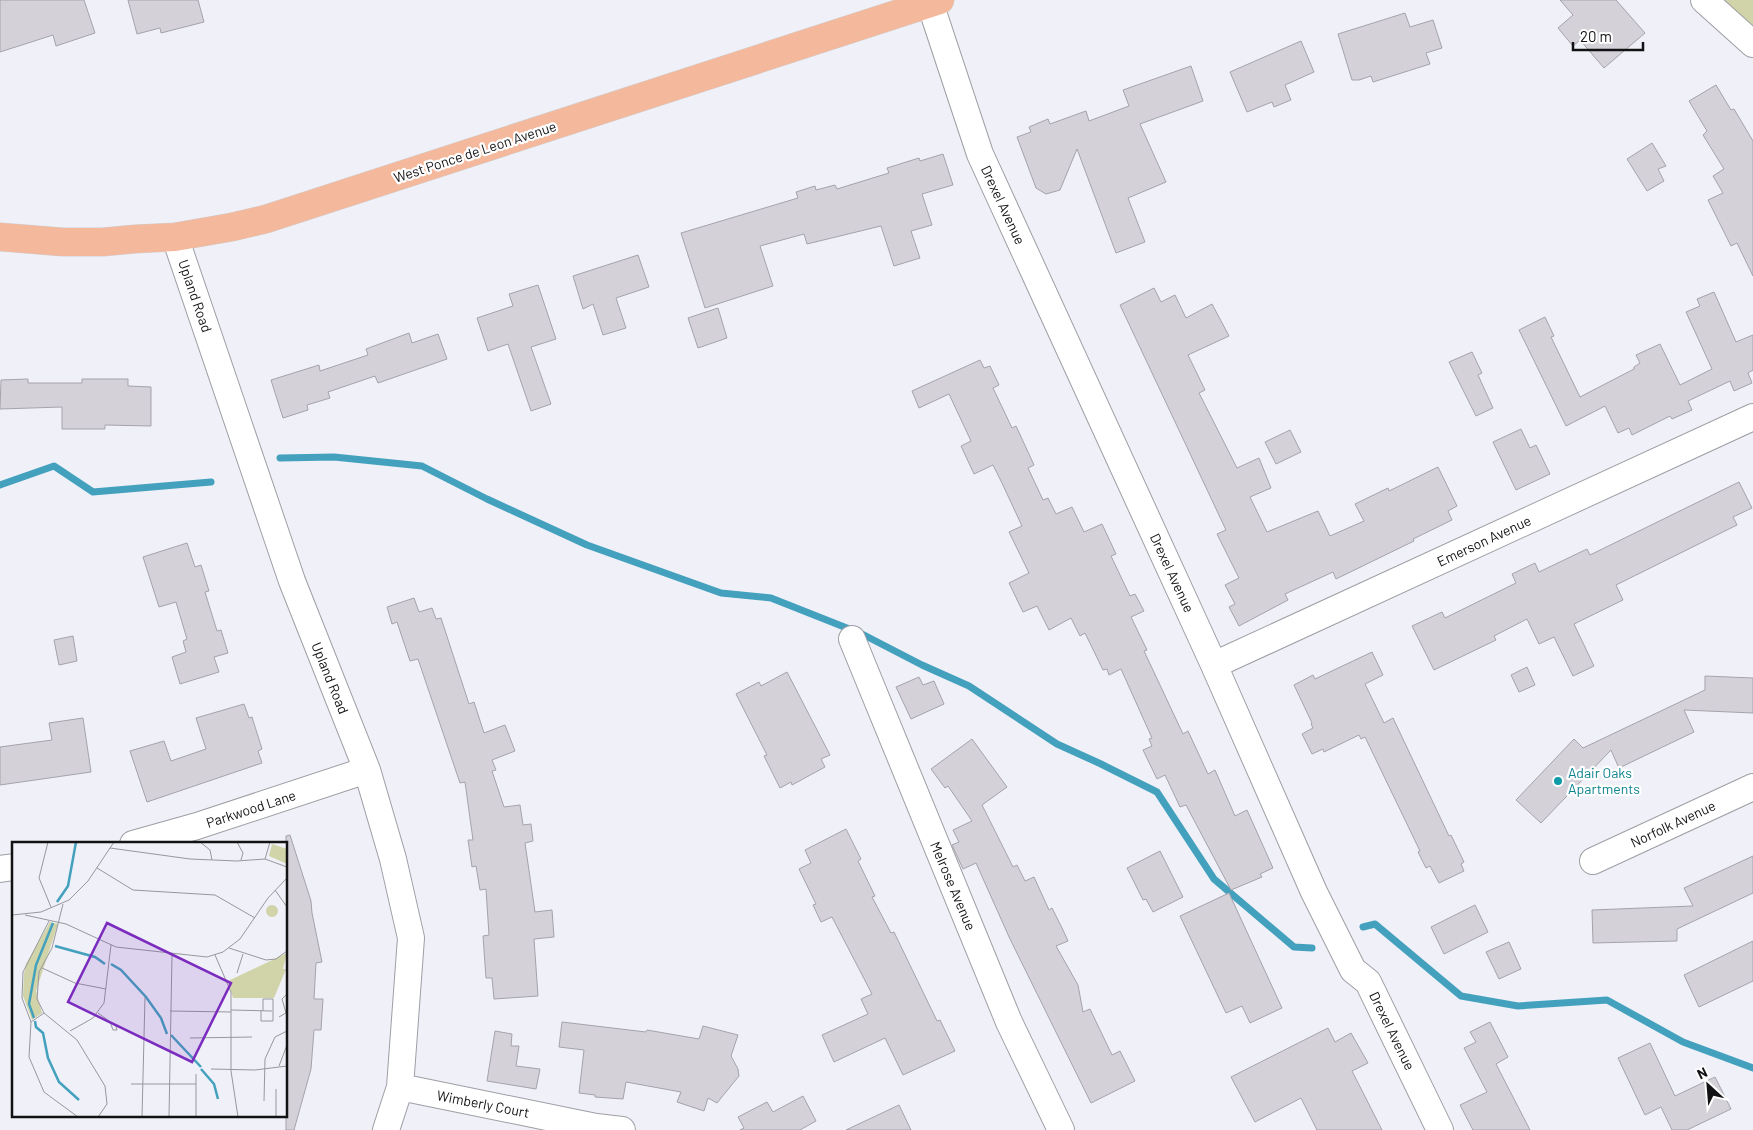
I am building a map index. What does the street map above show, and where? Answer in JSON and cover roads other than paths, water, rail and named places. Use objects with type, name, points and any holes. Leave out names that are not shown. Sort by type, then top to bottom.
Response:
[{"type":"main road","name":"West Ponce de Leon Avenue","points":[[0,237],[63,242],[103,242],[135,238],[174,237],[232,228],[327,201],[935,2]]},
{"type":"street","points":[[1704,0],[1753,44]]},
{"type":"street","name":"Drexel Avenue","points":[[935,2],[980,154],[1214,665],[1314,892],[1353,970],[1368,982],[1440,1130]]},
{"type":"street","name":"Upland Road","points":[[174,237],[292,581],[367,770],[393,859],[411,938],[400,1087],[386,1130]]},
{"type":"street","name":"Emerson Avenue","points":[[1214,665],[1753,417]]},
{"type":"street","name":"Melrose Avenue","points":[[852,639],[1009,1022],[1061,1130]]},
{"type":"street","name":"Parkwood Lane","points":[[140,842],[197,826],[367,770]]},
{"type":"street","name":"Norfolk Avenue","points":[[1593,860],[1753,787]]},
{"type":"street","name":"Wimberly Court","points":[[400,1087],[598,1128],[622,1130]]},
{"type":"waterway","points":[[280,458],[334,457],[422,466],[487,499],[587,545],[721,593],[771,598],[862,634],[922,665],[969,686],[1057,744],[1157,792],[1214,879],[1294,947],[1312,948]]},
{"type":"waterway","points":[[0,485],[54,466],[93,492],[211,482]]},
{"type":"waterway","points":[[1363,927],[1375,924],[1461,996],[1518,1006],[1607,1000],[1683,1042],[1753,1068]]},
{"type":"place","name":"Adair Oaks Apartments","points":[[1558,781]]}]
